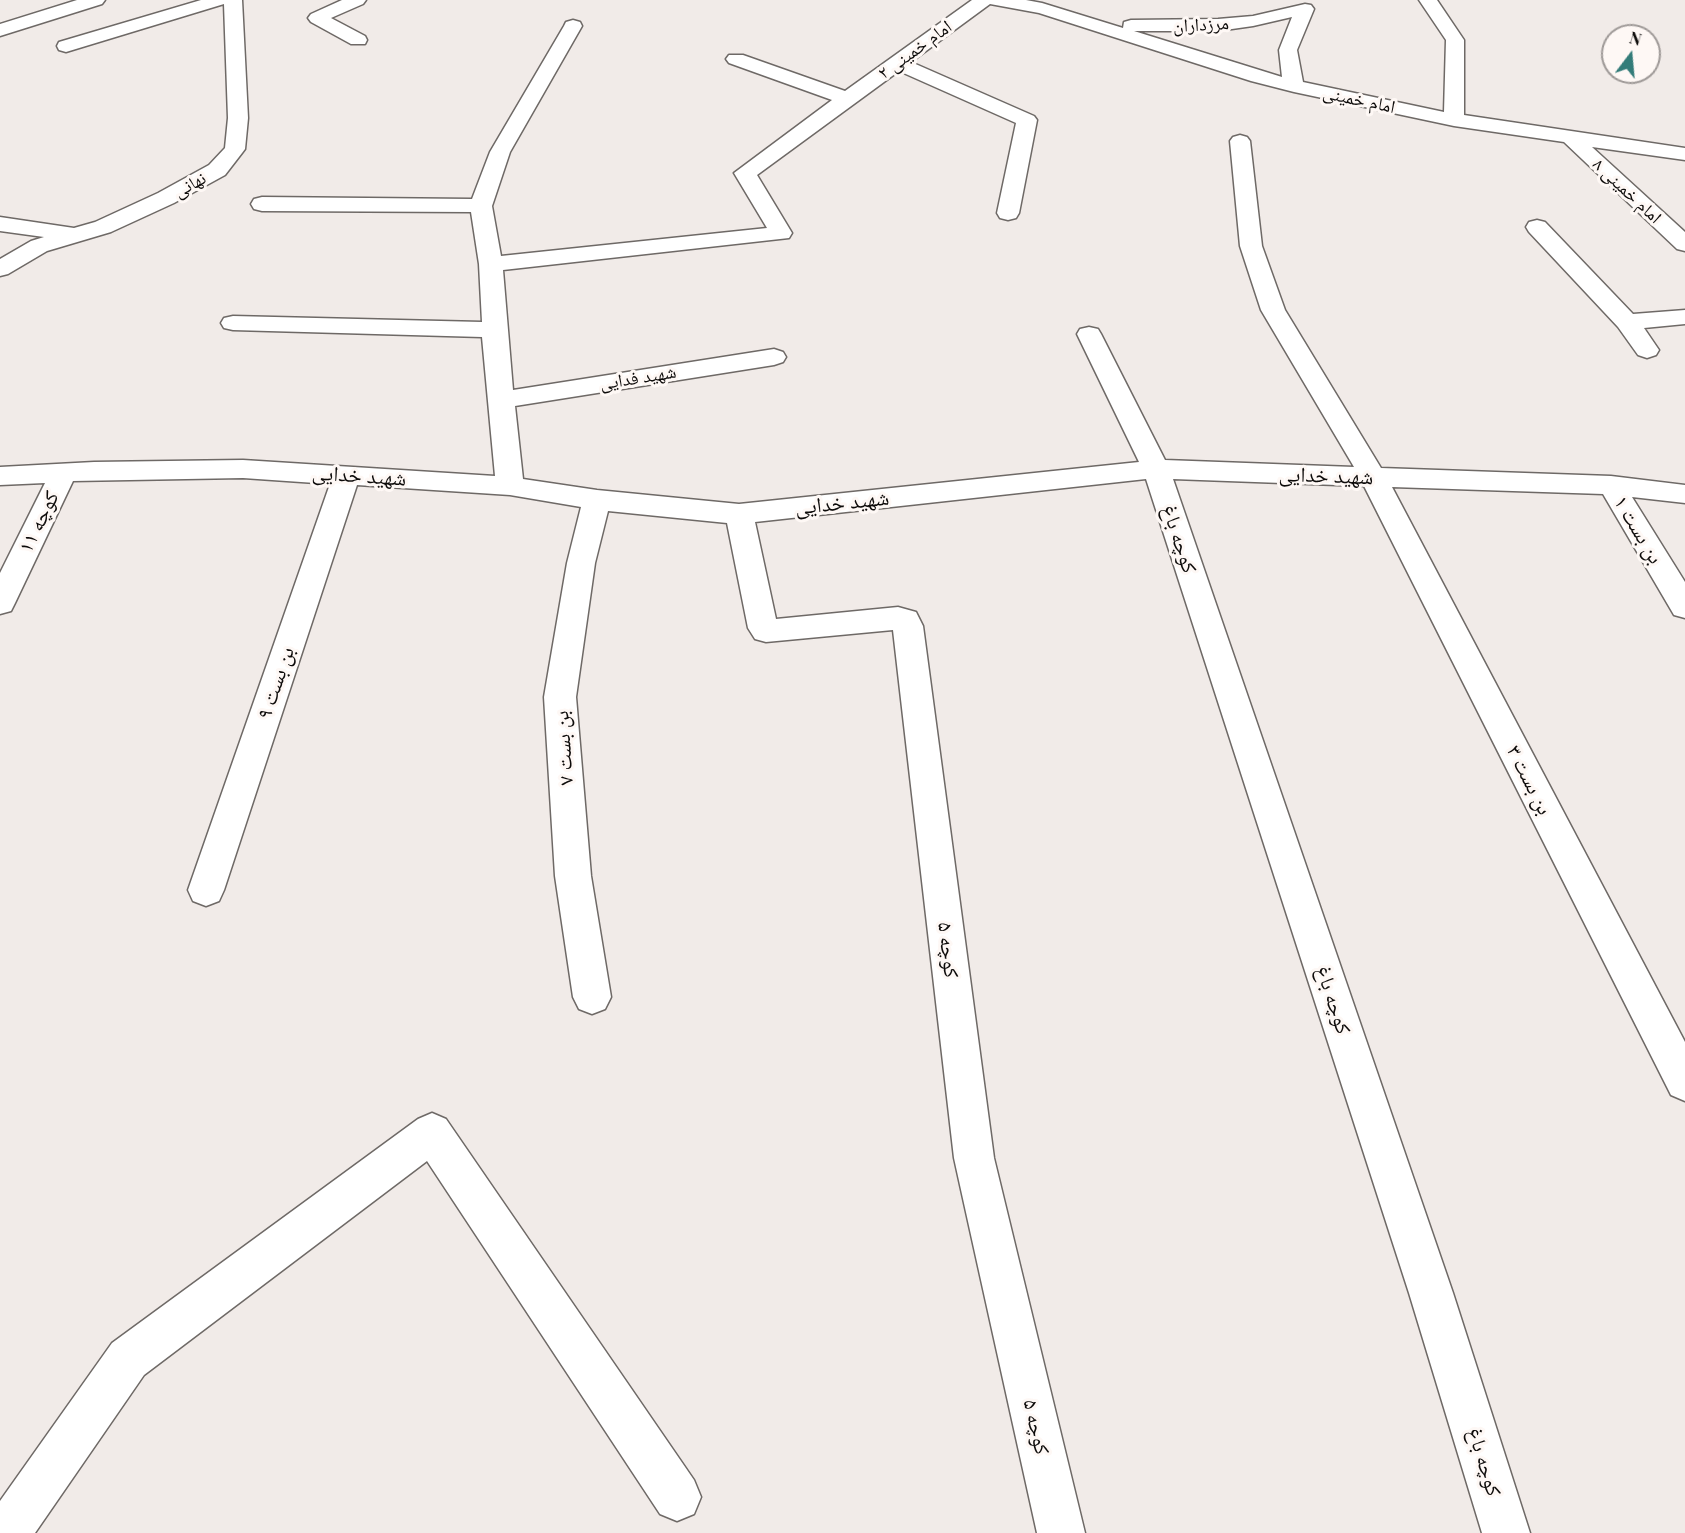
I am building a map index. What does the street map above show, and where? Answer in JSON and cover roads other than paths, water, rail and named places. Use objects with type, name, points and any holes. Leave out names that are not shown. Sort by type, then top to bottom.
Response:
[{"type":"street","points":[[0,30],[96,0]]},
{"type":"street","points":[[66,46],[220,0]]},
{"type":"street","name":"نهانی","points":[[0,269],[39,246],[103,227],[166,198],[217,170],[235,149],[238,118],[234,67],[233,0]]},
{"type":"street","points":[[357,0],[317,18],[358,40]]},
{"type":"street","name":"امام خمینی ۲","points":[[491,264],[781,233],[745,172],[984,0]]},
{"type":"street","name":"امام خمینی","points":[[994,0],[1036,4],[1258,77],[1294,86],[1454,120],[1685,154]]},
{"type":"street","points":[[1428,0],[1455,40],[1454,120]]},
{"type":"street","name":"مرزداران","points":[[1096,25],[1180,27],[1218,25],[1253,21],[1305,9],[1323,1]]},
{"type":"street","points":[[1294,86],[1289,68],[1288,50],[1305,9]]},
{"type":"street","points":[[510,486],[494,330],[491,264],[481,206],[500,152],[573,26]]},
{"type":"street","points":[[736,59],[846,99]]},
{"type":"street","points":[[897,63],[1027,120],[1008,213]]},
{"type":"street","name":"امام خمینی ۸","points":[[1570,137],[1685,244]]},
{"type":"street","name":"بن بست ۳","points":[[1240,141],[1251,246],[1273,310],[1374,478],[1685,1082]]},
{"type":"street","points":[[262,204],[481,206]]},
{"type":"street","points":[[0,224],[76,235]]},
{"type":"street","points":[[1537,227],[1627,322],[1647,350]]},
{"type":"street","points":[[1627,322],[1685,317]]},
{"type":"street","points":[[233,323],[494,330]]},
{"type":"street","name":"کوچه باغ","points":[[1089,334],[1156,469],[1427,1281],[1506,1533]]},
{"type":"street","name":"شهید فدایی","points":[[501,400],[774,357]]},
{"type":"street","name":"شهید خدایی","points":[[0,476],[243,469],[510,486],[597,500],[739,514],[1156,469],[1611,485],[1685,494]]},
{"type":"street","name":"کوچه ۱۱","points":[[0,603],[63,473]]},
{"type":"street","name":"بن بست ۹","points":[[206,890],[346,476]]},
{"type":"street","name":"بن بست ۱","points":[[1611,485],[1685,607]]},
{"type":"street","name":"بن بست ۷","points":[[592,997],[573,876],[560,697],[580,563],[597,500]]},
{"type":"street","name":"کوچه ۵","points":[[739,514],[763,628],[766,631],[898,618],[904,620],[908,626],[974,1158],[1060,1533]]},
{"type":"street","points":[[6,1533],[128,1359],[432,1133],[677,1497]]}]
